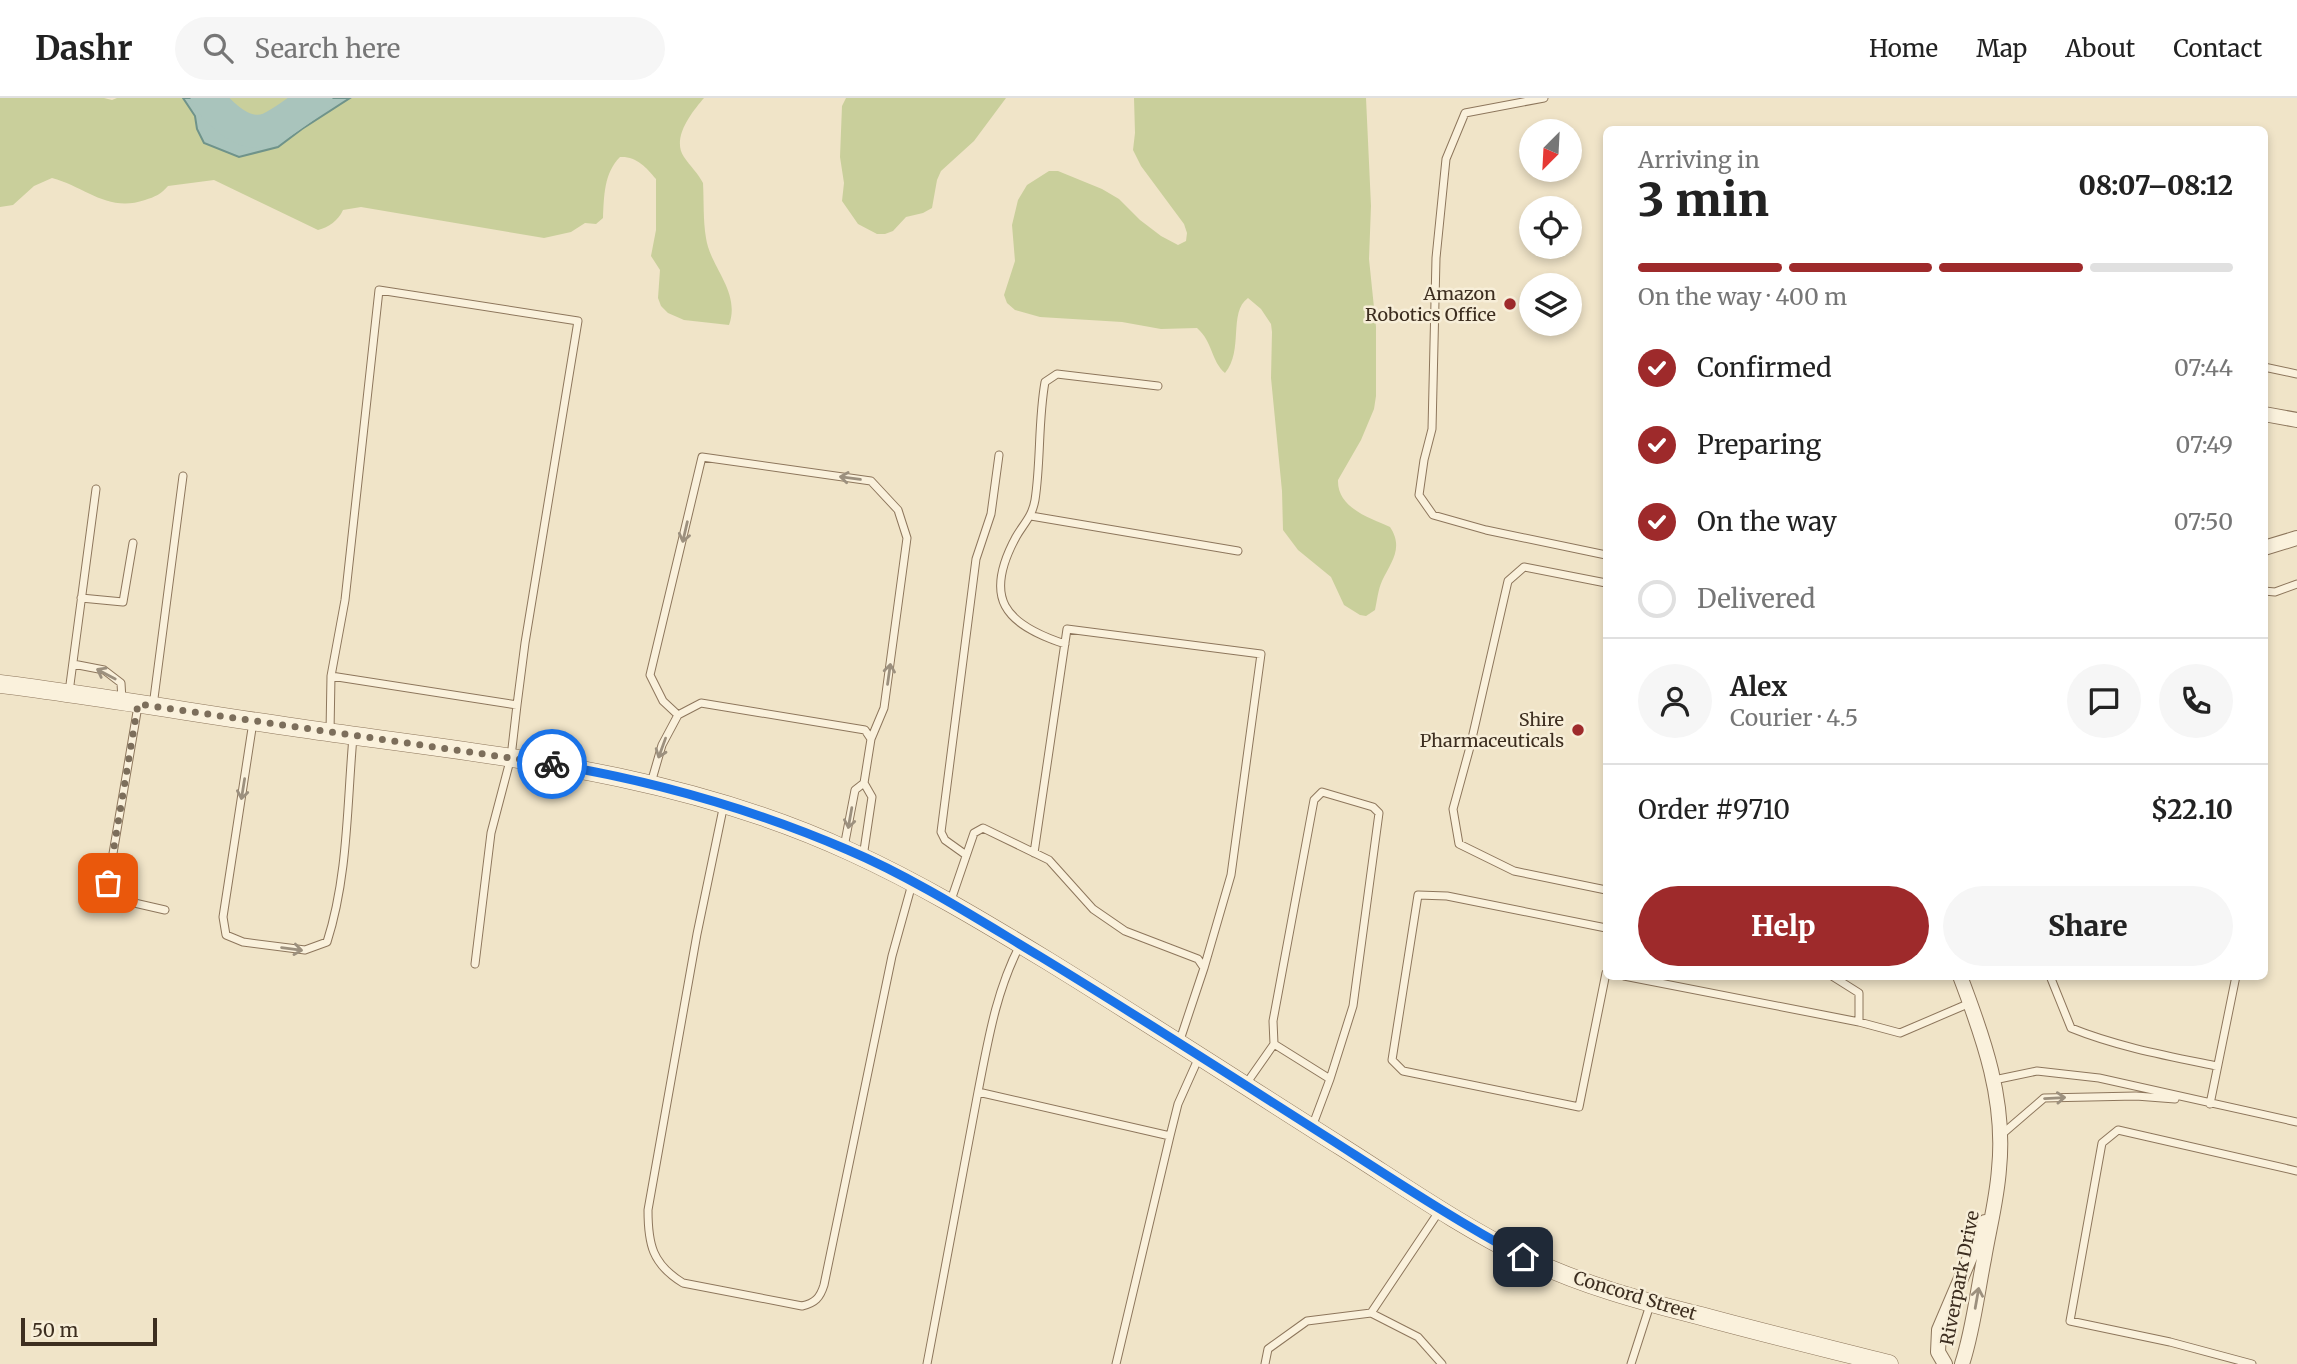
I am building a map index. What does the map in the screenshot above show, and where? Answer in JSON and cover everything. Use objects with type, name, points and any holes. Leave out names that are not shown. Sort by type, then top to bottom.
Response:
[{"type":"street","points":[[2268,415],[2297,420]]},
{"type":"street","points":[[2268,547],[2297,538]]},
{"type":"street","name":"Concord Street","points":[[0,684],[511,757],[651,784],[754,813],[863,858],[1020,944],[1440,1209],[1491,1240],[1555,1272],[1650,1303],[1889,1364]]},
{"type":"street","name":"Riverpark Drive","points":[[1961,980],[1980,1028],[1994,1080],[2000,1135],[2000,1167],[1995,1198],[1971,1330],[1962,1364]]},
{"type":"street","name":"Riverpark Drive","points":[[1945,1364],[1938,1352],[1940,1330],[1995,1198]]},
{"type":"lane","points":[[1544,98],[1465,113],[1446,159],[1436,258],[1433,429],[1424,460],[1419,495],[1433,515],[1486,530],[1603,554]]},
{"type":"lane","points":[[330,732],[331,676],[345,600],[379,290],[578,321],[525,643],[511,757],[491,833],[475,964]]},
{"type":"lane","points":[[2268,368],[2297,374]]},
{"type":"lane","points":[[1065,644],[1028,630],[1004,607],[1001,591],[1001,573],[1017,535],[1031,516],[1035,498],[1045,382],[1057,374],[1158,386]]},
{"type":"lane","points":[[966,855],[945,840],[942,832],[976,559],[991,514],[999,455]]},
{"type":"lane","points":[[678,715],[663,701],[650,675],[702,457],[871,481],[898,510],[907,538],[884,708],[871,739],[864,783],[872,797],[863,858]]},
{"type":"lane","points":[[165,909],[117,899],[108,883],[138,704],[183,476]]},
{"type":"lane","points":[[69,693],[96,489]]},
{"type":"lane","points":[[1031,516],[1238,551]]},
{"type":"lane","points":[[81,598],[123,603],[133,543]]},
{"type":"lane","points":[[1603,582],[1524,567],[1507,581],[1473,734],[1453,809],[1459,844],[1514,871],[1603,889]]},
{"type":"lane","points":[[2268,591],[2275,592],[2297,584]]},
{"type":"lane","points":[[1034,853],[1067,629],[1261,654],[1231,875],[1179,1043]]},
{"type":"lane","points":[[73,664],[104,670],[121,683],[138,704]]},
{"type":"lane","points":[[331,676],[517,705]]},
{"type":"lane","points":[[651,784],[662,745],[678,715],[701,703],[865,730],[871,739]]},
{"type":"lane","points":[[253,722],[223,918],[226,935],[243,942],[305,950],[327,942],[341,879],[353,736]]},
{"type":"lane","points":[[844,849],[855,790],[864,783]]},
{"type":"lane","points":[[1245,1085],[1273,1044],[1273,1021],[1314,800],[1322,792],[1373,807],[1379,813],[1353,1006],[1312,1128]]},
{"type":"lane","points":[[724,804],[697,934],[648,1210],[649,1244],[663,1266],[683,1283],[802,1306],[812,1304],[820,1296],[892,956],[912,883]]},
{"type":"lane","points":[[949,904],[974,833],[983,828],[1049,860],[1093,909],[1125,931],[1198,959],[1204,968]]},
{"type":"lane","points":[[1603,927],[1447,896],[1418,895],[1392,1060],[1403,1070],[1579,1107],[1605,980]]},
{"type":"lane","points":[[927,1364],[991,1023],[1008,967],[1020,944]]},
{"type":"lane","points":[[1644,980],[1859,1022],[1900,1033],[1970,1003]]},
{"type":"lane","points":[[1838,980],[1859,993],[1859,1022]]},
{"type":"lane","points":[[2052,980],[2071,1028],[2097,1038],[2217,1066]]},
{"type":"lane","points":[[2210,1104],[2235,980]]},
{"type":"lane","points":[[1273,1044],[1330,1079]]},
{"type":"lane","points":[[1116,1364],[1178,1104],[1199,1056]]},
{"type":"lane","points":[[1994,1080],[2037,1071],[2099,1078],[2297,1122]]},
{"type":"lane","points":[[978,1092],[1171,1136]]},
{"type":"lane","points":[[2000,1135],[2044,1098],[2136,1096],[2199,1101]]},
{"type":"lane","points":[[2252,1364],[2170,1342],[2070,1321],[2102,1143],[2118,1130],[2297,1171]]},
{"type":"lane","points":[[1371,1313],[1440,1209]]},
{"type":"lane","points":[[1631,1364],[1650,1303]]},
{"type":"lane","points":[[1265,1364],[1268,1349],[1307,1321],[1371,1313],[1418,1337],[1442,1364]]},
{"type":"green space","points":[[0,98],[183,98],[195,116],[197,129],[204,143],[302,129],[350,98],[704,98],[685,126],[680,142],[684,157],[703,183],[706,238],[731,302],[729,325],[684,320],[668,313],[661,306],[658,298],[660,270],[651,256],[656,230],[656,179],[631,158],[620,157],[611,170],[606,185],[603,218],[596,224],[585,223],[571,232],[544,238],[361,207],[343,210],[333,223],[318,230],[214,180],[168,186],[149,199],[120,203],[97,197],[52,178],[34,186],[13,205],[0,207]]},
{"type":"green space","points":[[207,98],[316,98],[281,123],[269,129],[251,131],[234,123]]},
{"type":"green space","points":[[846,98],[1006,98],[974,141],[941,171],[932,208],[906,217],[893,231],[877,234],[858,224],[842,201],[844,183],[840,157],[842,106]]},
{"type":"green space","points":[[1134,98],[1366,98],[1371,206],[1369,259],[1376,327],[1376,396],[1374,409],[1361,440],[1338,480],[1339,490],[1349,505],[1364,516],[1390,527],[1396,548],[1381,584],[1375,610],[1366,616],[1344,605],[1331,577],[1298,550],[1283,530],[1271,378],[1272,332],[1271,324],[1261,309],[1248,298],[1242,304],[1234,354],[1225,373],[1197,328],[1161,329],[1122,322],[1040,317],[1015,310],[1007,303],[1004,295],[1015,261],[1012,225],[1018,200],[1027,185],[1049,171],[1058,171],[1102,189],[1119,199],[1161,236],[1178,245],[1186,241],[1184,224],[1141,166],[1133,150]]},
{"type":"water","points":[[183,98],[207,98],[222,116],[237,125],[252,130],[267,130],[316,98],[350,98],[278,147],[239,157],[204,143],[197,129],[195,116]]},
{"type":"waterway","points":[[207,98],[234,123],[251,131],[269,129],[281,123],[316,98]]},
{"type":"way so far","points":[[108,883],[138,704],[552,764]]},
{"type":"place","name":"Amazon Robotics Office","points":[[1510,304]]},
{"type":"place","name":"Shire Pharmaceuticals","points":[[1578,730]]},
{"type":"route","points":[[552,764],[660,786],[754,813],[849,850],[1002,934],[1186,1047],[1414,1193],[1523,1257]]}]
